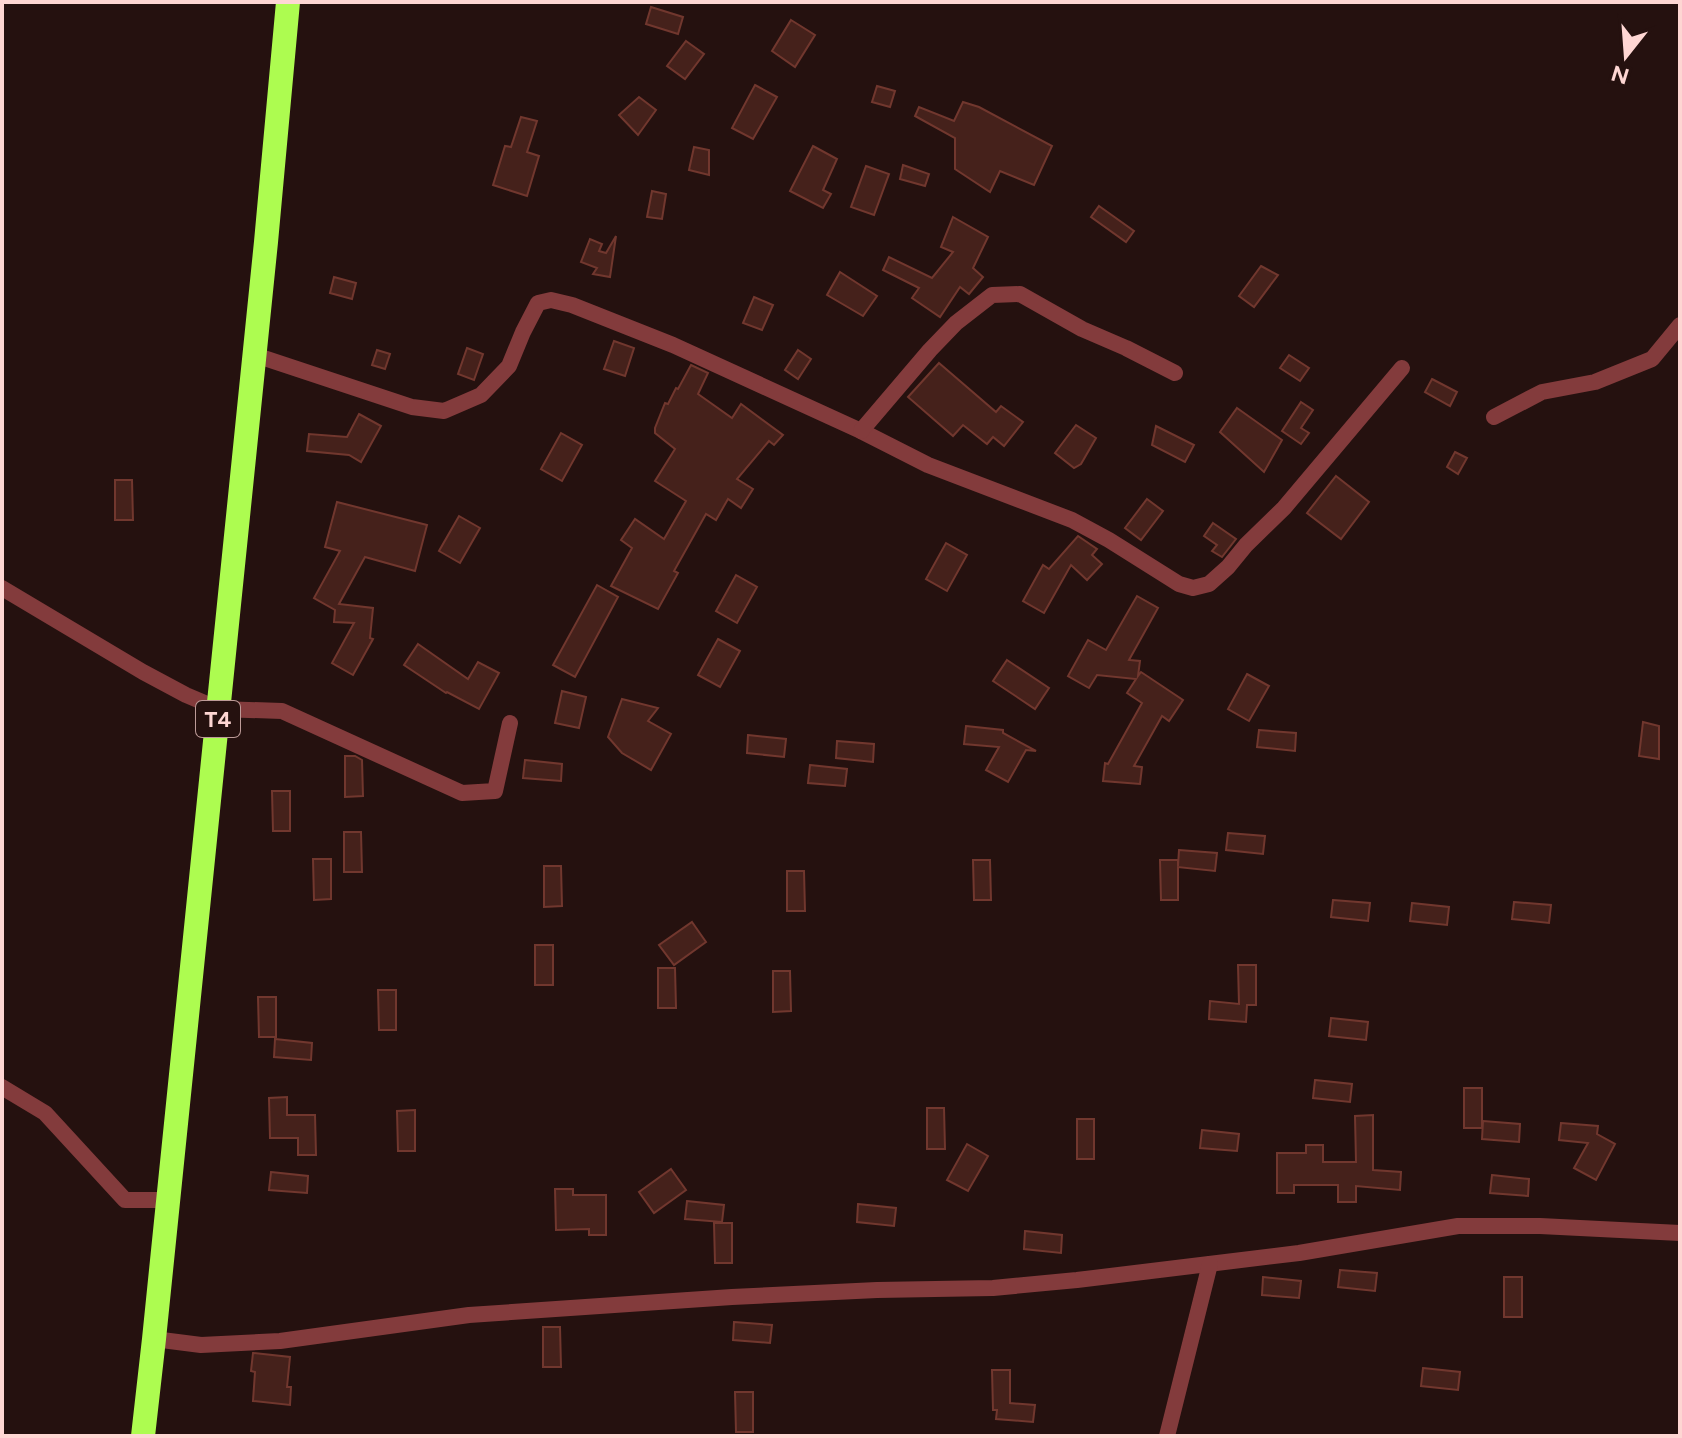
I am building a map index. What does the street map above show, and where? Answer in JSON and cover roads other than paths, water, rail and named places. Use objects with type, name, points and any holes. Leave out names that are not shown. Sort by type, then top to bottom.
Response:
[{"type":"highway","name":"T4","points":[[143,1436],[255,355],[288,2]]},
{"type":"street","points":[[861,431],[956,323],[992,295],[1020,294],[1082,329],[1175,373]]},
{"type":"street","points":[[255,355],[412,407],[444,411],[481,395],[509,366],[538,303],[551,300],[572,305],[673,345],[928,465],[1072,520],[1179,584],[1193,588],[1209,584],[1228,567],[1284,508],[1402,368]]},
{"type":"street","points":[[1494,417],[1542,392],[1595,382],[1652,359],[1680,325]]},
{"type":"street","points":[[2,588],[186,695],[219,709],[282,711],[462,793],[495,791],[510,723]]},
{"type":"street","points":[[2,1087],[45,1113],[125,1200],[168,1200]]},
{"type":"street","points":[[154,1339],[201,1345],[280,1341],[469,1315],[732,1297],[993,1288],[1299,1253],[1458,1226],[1540,1226],[1680,1233]]},
{"type":"street","points":[[1167,1436],[1210,1264]]}]
